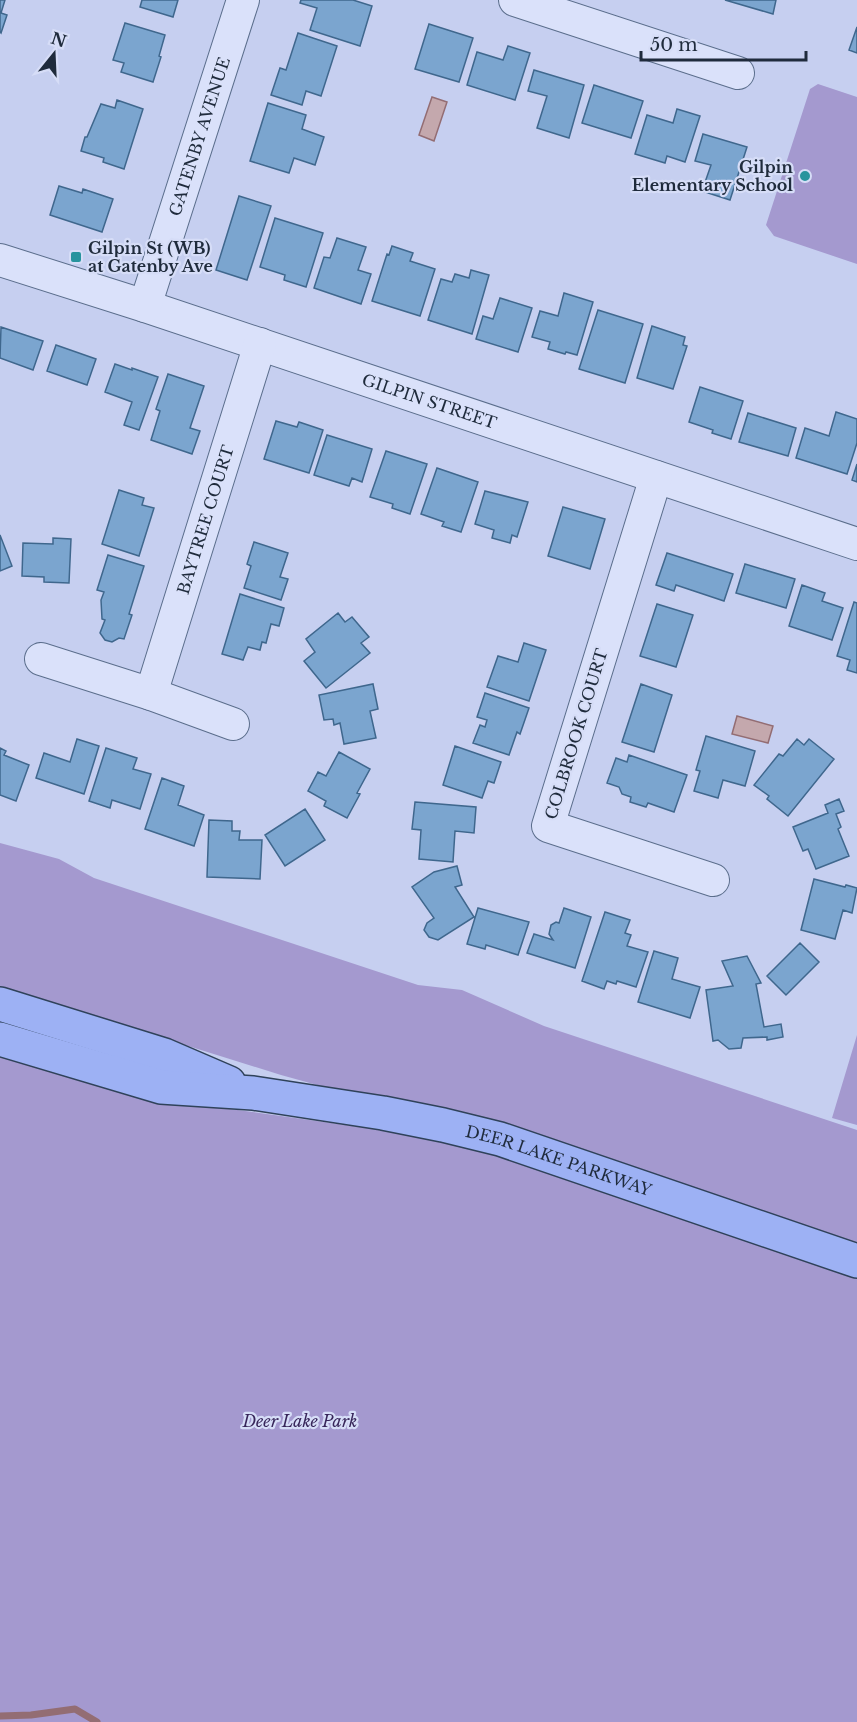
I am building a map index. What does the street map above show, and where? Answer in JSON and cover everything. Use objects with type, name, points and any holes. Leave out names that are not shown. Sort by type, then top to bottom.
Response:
[{"type":"main road","name":"DEER LAKE PARKWAY","points":[[0,1004],[164,1055],[253,1093]]},
{"type":"main road","name":"DEER LAKE PARKWAY","points":[[0,1040],[160,1087],[253,1093],[383,1113],[500,1139],[857,1261]]},
{"type":"street","name":"GATENBY AVENUE","points":[[145,306],[243,0]]},
{"type":"street","points":[[515,0],[738,73]]},
{"type":"street","name":"GILPIN STREET","points":[[0,260],[260,344],[857,544]]},
{"type":"street","name":"BAYTREE COURT","points":[[152,694],[260,344]]},
{"type":"street","name":"COLBROOK COURT","points":[[656,477],[548,826],[712,880]]},
{"type":"street","points":[[41,659],[152,694],[233,724]]},
{"type":"green space","points":[[818,84],[857,97],[857,264],[774,236],[766,225],[810,89]]},
{"type":"green space","points":[[0,843],[59,859],[94,878],[418,985],[462,990],[544,1026],[857,1130],[857,1244],[499,1124],[328,1088],[0,987]]},
{"type":"green space","points":[[857,1035],[857,1125],[832,1118]]},
{"type":"green space","name":"Deer Lake Park","points":[[0,1055],[216,1107],[410,1134],[497,1154],[791,1254],[857,1279],[857,1722],[0,1722]]},
{"type":"shaded area","points":[[432,97],[447,102],[434,141],[419,135]]},
{"type":"shaded area","points":[[737,716],[773,726],[768,743],[732,734]]},
{"type":"building","points":[[0,0],[5,0],[1,13],[7,15],[1,33],[0,32]]},
{"type":"building","points":[[142,0],[178,0],[173,17],[140,7]]},
{"type":"building","points":[[301,0],[353,0],[372,6],[360,46],[310,30],[317,8],[300,3]]},
{"type":"building","points":[[725,0],[776,0],[773,14]]},
{"type":"building","points":[[125,23],[165,35],[153,82],[121,72],[124,63],[113,60]]},
{"type":"building","points":[[429,24],[473,38],[459,82],[415,69]]},
{"type":"building","points":[[857,27],[857,53],[849,50]]},
{"type":"building","points":[[298,33],[337,46],[321,96],[306,91],[302,105],[271,95],[280,68],[286,70]]},
{"type":"building","points":[[508,46],[530,53],[515,100],[467,85],[477,52],[503,60]]},
{"type":"building","points":[[534,70],[584,85],[569,138],[537,128],[547,96],[528,91]]},
{"type":"building","points":[[594,85],[643,101],[631,138],[582,123]]},
{"type":"building","points":[[117,100],[143,109],[124,169],[103,162],[104,158],[81,151],[85,137],[101,104],[115,108]]},
{"type":"building","points":[[268,103],[306,115],[302,129],[324,137],[315,165],[294,158],[289,173],[250,161]]},
{"type":"building","points":[[677,109],[700,116],[685,162],[667,156],[665,163],[635,154],[647,115],[673,123]]},
{"type":"building","points":[[703,134],[747,147],[730,200],[702,191],[711,165],[695,161]]},
{"type":"building","points":[[59,186],[82,193],[83,189],[113,199],[102,232],[50,215]]},
{"type":"building","points":[[239,196],[271,206],[247,280],[216,270]]},
{"type":"building","points":[[275,218],[323,233],[306,287],[284,280],[285,275],[260,267]]},
{"type":"building","points":[[337,238],[366,247],[358,270],[371,274],[361,304],[314,288],[324,257],[330,258]]},
{"type":"building","points":[[392,246],[413,253],[410,261],[435,269],[420,316],[372,301],[387,254],[389,255]]},
{"type":"building","points":[[471,270],[489,275],[472,334],[428,320],[441,279],[452,282],[455,274],[469,278]]},
{"type":"building","points":[[564,293],[593,302],[577,355],[548,349],[550,342],[532,337],[540,311],[558,316]]},
{"type":"building","points":[[500,298],[532,308],[518,352],[476,339],[483,316],[493,319]]},
{"type":"building","points":[[598,310],[643,324],[625,383],[579,369]]},
{"type":"building","points":[[652,326],[685,337],[683,345],[687,346],[673,389],[637,378]]},
{"type":"building","points":[[1,327],[43,341],[33,370],[0,358]]},
{"type":"building","points":[[56,345],[96,359],[87,385],[47,371]]},
{"type":"building","points":[[115,364],[158,377],[139,430],[124,425],[132,402],[105,392]]},
{"type":"building","points":[[168,374],[204,386],[190,428],[200,431],[192,454],[151,440],[160,411],[156,409]]},
{"type":"building","points":[[700,387],[743,401],[731,439],[689,422]]},
{"type":"building","points":[[836,412],[857,419],[857,443],[847,474],[796,458],[805,428],[829,436]]},
{"type":"building","points":[[748,413],[796,428],[788,456],[739,442]]},
{"type":"building","points":[[276,421],[297,427],[299,422],[323,430],[309,473],[264,459]]},
{"type":"building","points":[[327,435],[372,449],[362,482],[352,478],[349,486],[314,475]]},
{"type":"building","points":[[386,451],[427,464],[410,514],[392,508],[393,504],[370,497]]},
{"type":"building","points":[[857,464],[857,482],[852,480]]},
{"type":"building","points":[[437,468],[478,482],[461,532],[442,526],[444,522],[421,514]]},
{"type":"building","points":[[119,490],[144,498],[142,505],[154,508],[139,556],[102,544]]},
{"type":"building","points":[[485,491],[528,502],[517,537],[512,535],[510,543],[492,538],[494,530],[475,524]]},
{"type":"building","points":[[563,507],[605,519],[590,569],[548,556]]},
{"type":"building","points":[[0,535],[12,566],[0,571]]},
{"type":"building","points":[[53,538],[71,539],[69,583],[44,582],[44,577],[22,576],[23,543],[53,544]]},
{"type":"building","points":[[254,542],[288,553],[280,577],[288,579],[281,600],[244,588],[251,566],[247,564]]},
{"type":"building","points":[[667,553],[733,574],[724,601],[676,585],[674,591],[656,585]]},
{"type":"building","points":[[108,555],[144,566],[124,639],[119,638],[112,642],[105,640],[100,633],[105,620],[102,619],[101,600],[104,592],[97,590]]},
{"type":"building","points":[[745,564],[795,579],[786,608],[736,593]]},
{"type":"building","points":[[802,585],[825,593],[822,601],[843,608],[832,640],[789,626]]},
{"type":"building","points":[[240,594],[284,608],[279,626],[271,624],[266,643],[262,642],[260,650],[248,647],[243,660],[222,654]]},
{"type":"building","points":[[854,602],[857,603],[857,673],[847,670],[850,660],[837,656]]},
{"type":"building","points":[[657,604],[693,615],[676,667],[640,656]]},
{"type":"building","points":[[338,613],[345,622],[352,617],[369,637],[361,643],[370,653],[326,688],[304,661],[315,652],[306,639]]},
{"type":"building","points":[[524,643],[546,650],[529,701],[487,687],[498,656],[518,662]]},
{"type":"building","points":[[373,684],[378,709],[370,711],[376,738],[344,744],[340,723],[334,725],[333,719],[324,720],[319,695]]},
{"type":"building","points":[[641,684],[672,695],[654,752],[622,742]]},
{"type":"building","points":[[485,693],[529,708],[520,734],[517,732],[509,755],[473,743],[480,725],[485,727],[487,720],[477,717]]},
{"type":"building","points":[[706,736],[755,751],[745,786],[723,780],[718,798],[694,791],[700,771],[696,770]]},
{"type":"building","points":[[77,739],[99,746],[84,794],[36,778],[44,753],[70,762]]},
{"type":"building","points":[[797,739],[804,745],[809,739],[834,759],[788,816],[767,799],[769,796],[754,785],[779,754],[783,756]]},
{"type":"building","points":[[455,746],[501,762],[494,783],[488,781],[482,798],[443,785]]},
{"type":"building","points":[[0,748],[6,751],[4,755],[29,765],[16,801],[0,795]]},
{"type":"building","points":[[106,748],[137,758],[133,769],[151,774],[140,809],[112,800],[110,808],[89,801]]},
{"type":"building","points":[[339,752],[370,769],[347,818],[324,806],[326,801],[308,791],[318,772],[326,776]]},
{"type":"building","points":[[629,755],[687,775],[674,812],[648,803],[646,807],[630,802],[631,797],[622,794],[619,787],[607,783],[616,758],[627,762]]},
{"type":"building","points":[[162,778],[184,786],[178,805],[204,815],[194,846],[145,829]]},
{"type":"building","points":[[839,799],[844,811],[836,814],[841,827],[838,829],[849,856],[816,869],[808,849],[803,851],[793,827],[828,813],[825,805]]},
{"type":"building","points":[[415,802],[476,807],[474,833],[455,831],[453,862],[419,859],[421,830],[412,829]]},
{"type":"building","points":[[305,809],[325,840],[285,866],[265,835]]},
{"type":"building","points":[[209,820],[232,821],[232,831],[240,831],[239,840],[262,840],[260,879],[207,877]]},
{"type":"building","points":[[457,866],[462,885],[455,887],[474,917],[438,940],[429,937],[424,930],[427,923],[434,918],[412,887],[434,872]]},
{"type":"building","points":[[814,879],[857,888],[852,913],[843,910],[835,939],[801,930]]},
{"type":"building","points":[[478,908],[529,922],[518,955],[486,945],[485,949],[467,944]]},
{"type":"building","points":[[564,908],[591,917],[575,968],[527,953],[534,934],[553,940],[549,934],[551,925],[559,923]]},
{"type":"building","points":[[605,912],[630,920],[625,933],[631,935],[627,946],[648,952],[636,987],[617,981],[616,984],[607,981],[604,989],[582,981]]},
{"type":"building","points":[[800,943],[819,962],[786,995],[767,976]]},
{"type":"building","points":[[654,951],[678,958],[672,979],[700,987],[690,1018],[638,1002]]},
{"type":"building","points":[[747,956],[761,983],[756,984],[764,1027],[781,1024],[783,1037],[767,1040],[767,1037],[743,1038],[741,1048],[729,1049],[718,1040],[713,1041],[706,990],[733,986],[722,961]]},
{"type":"waterway","points":[[0,1716],[31,1715],[75,1709],[97,1722]]},
{"type":"place","name":"Gilpin Elementary School","points":[[805,176]]},
{"type":"place","name":"Gilpin St (WB) at Gatenby Ave","points":[[76,257]]}]
